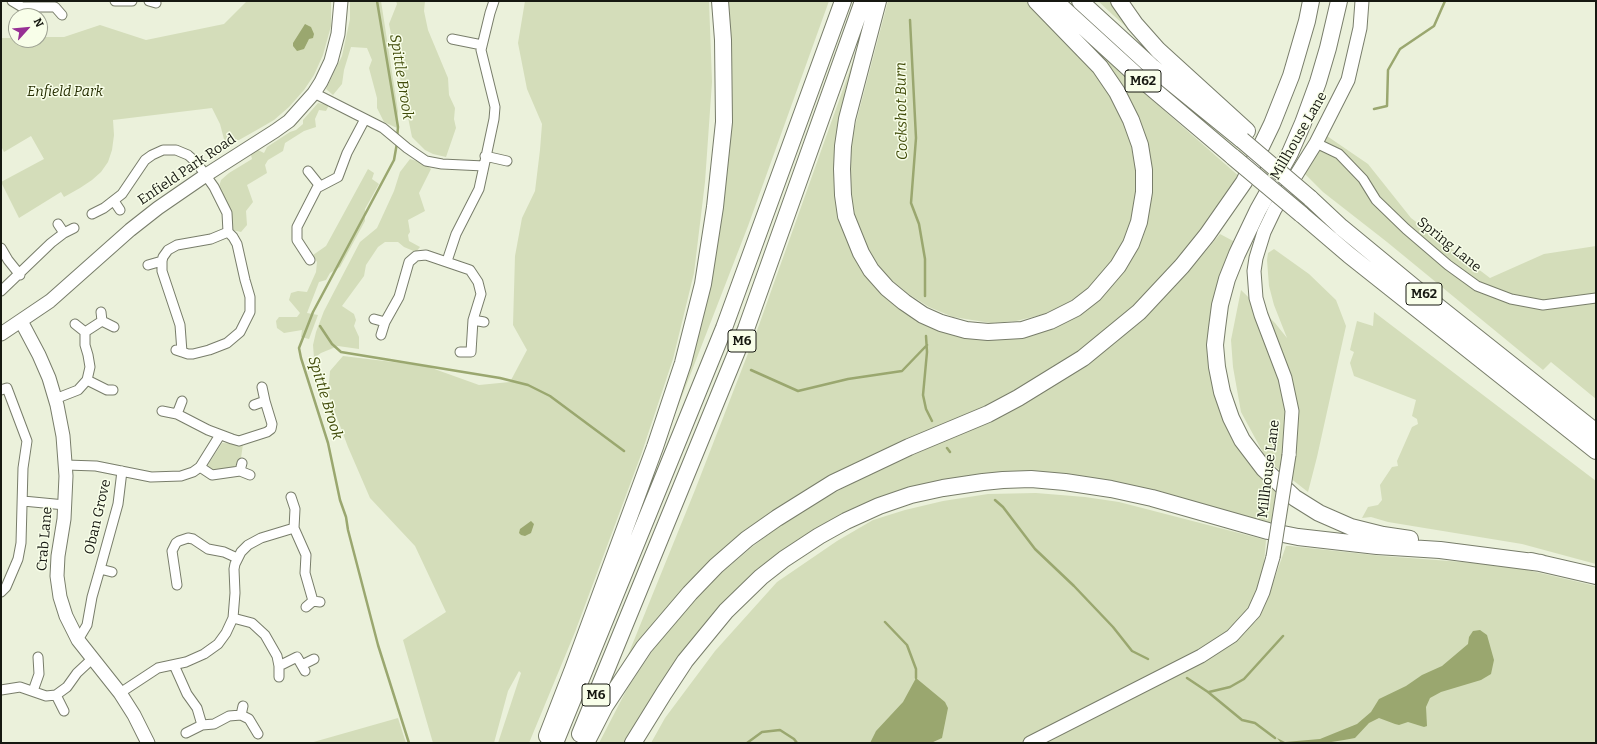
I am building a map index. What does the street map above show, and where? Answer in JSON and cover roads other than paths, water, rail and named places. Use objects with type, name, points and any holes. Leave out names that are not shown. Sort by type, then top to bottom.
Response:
[{"type":"highway","points":[[544,743],[655,447],[683,363],[703,284],[715,207],[724,122],[723,40],[720,1]]},
{"type":"highway","name":"M6","points":[[555,743],[724,328],[843,1]]},
{"type":"highway","name":"M6","points":[[576,743],[746,329],[863,1]]},
{"type":"highway","points":[[878,1],[846,126],[842,169],[843,195],[846,216],[861,253],[871,270],[887,288],[904,302],[923,315],[941,323],[966,330],[988,332],[1022,330],[1044,324],[1076,308],[1094,294],[1118,266],[1131,244],[1139,222],[1144,192],[1144,170],[1140,145],[1131,120],[1117,92],[1100,67],[1036,1]]},
{"type":"highway","name":"M62","points":[[1055,1],[1135,74],[1349,255],[1596,450]]},
{"type":"highway","name":"M62","points":[[1080,1],[1151,66],[1245,135]]},
{"type":"highway","points":[[1119,1],[1135,24],[1158,50],[1245,135],[1541,388],[1596,432]]},
{"type":"highway","points":[[586,743],[608,700],[644,646],[690,593],[716,566],[747,539],[777,518],[833,483],[909,447],[988,414],[1018,398],[1083,358],[1139,312],[1188,260],[1244,182],[1272,124],[1291,76],[1307,21],[1311,1]]},
{"type":"highway","points":[[1339,1],[1318,82],[1303,123],[1290,153],[1258,210],[1237,254],[1222,298],[1215,345],[1216,360],[1222,392],[1229,412],[1242,440],[1264,469],[1295,498],[1319,513],[1351,527],[1494,553],[1596,576]]},
{"type":"highway","points":[[633,743],[685,662],[726,611],[761,577],[784,559],[819,536],[846,521],[879,506],[910,496],[943,488],[1003,480],[1031,479],[1065,482],[1111,489],[1152,498],[1268,531],[1298,537],[1356,544],[1440,550],[1541,563]]},
{"type":"street","points":[[12,1],[22,7],[57,4],[62,15]]},
{"type":"street","name":"Enfield Park Road","points":[[1,334],[55,297],[130,230],[176,195],[275,132],[289,121],[314,93],[326,72],[338,34],[341,1]]},
{"type":"street","points":[[447,261],[456,234],[479,189],[494,119],[495,107],[493,94],[482,59],[482,45],[494,1]]},
{"type":"street","name":"Millhouse Lane","points":[[1030,743],[1201,656],[1232,636],[1254,612],[1263,592],[1273,557],[1289,454],[1292,411],[1285,378],[1256,298],[1254,270],[1256,258],[1264,232],[1275,209],[1316,143],[1348,80],[1360,28],[1362,1]]},
{"type":"street","points":[[452,39],[482,45]]},
{"type":"street","points":[[314,93],[383,128],[419,157],[434,163],[484,166]]},
{"type":"street","points":[[310,260],[296,237],[299,223],[315,191],[320,186],[338,177],[347,153],[365,119]]},
{"type":"street","name":"Spring Lane","points":[[1316,143],[1339,154],[1363,179],[1376,200],[1406,229],[1448,265],[1477,286],[1511,299],[1543,305],[1596,298]]},
{"type":"street","points":[[92,214],[104,208],[114,200],[128,185],[145,160],[164,150],[176,150],[188,155],[198,163],[206,175],[226,208],[228,232]]},
{"type":"street","points":[[485,156],[507,161]]},
{"type":"street","points":[[308,171],[320,186]]},
{"type":"street","points":[[114,200],[120,210]]},
{"type":"street","points":[[58,224],[64,234]]},
{"type":"street","points":[[1,291],[20,275],[51,243],[74,228]]},
{"type":"street","points":[[228,232],[234,237],[250,298],[251,307],[248,317],[238,334],[227,343],[198,353],[188,354],[179,351],[180,325],[162,271],[162,261],[166,253],[177,245],[211,239],[228,232]]},
{"type":"street","points":[[1,248],[20,275]]},
{"type":"street","points":[[381,335],[385,322],[397,302],[406,268],[411,260],[423,254],[470,270],[478,282],[481,294],[473,320],[471,352],[460,352]]},
{"type":"street","points":[[148,265],[162,261]]},
{"type":"street","points":[[55,399],[78,390],[87,380],[90,367],[85,345],[85,332],[101,316],[114,327]]},
{"type":"street","points":[[374,319],[385,322]]},
{"type":"street","points":[[473,320],[484,322]]},
{"type":"street","name":"Crab Lane","points":[[21,321],[44,366],[55,399],[63,436],[66,464],[65,505],[58,556],[57,576],[62,604],[78,640],[120,693],[134,715],[148,743]]},
{"type":"street","points":[[75,324],[85,332]]},
{"type":"street","points":[[87,380],[107,390],[113,390]]},
{"type":"street","points":[[162,411],[177,414],[220,435],[239,441],[269,431],[272,424],[262,387]]},
{"type":"street","points":[[1,390],[7,388],[28,441],[23,468],[21,543],[18,559],[10,581],[1,592]]},
{"type":"street","points":[[177,414],[182,401]]},
{"type":"street","points":[[254,405],[265,401]]},
{"type":"street","points":[[220,435],[200,467],[212,475],[241,467],[250,475]]},
{"type":"street","name":"Oban Grove","points":[[66,464],[96,466],[151,478],[187,475],[200,467]]},
{"type":"street","name":"Oban Grove","points":[[78,640],[87,625],[92,597],[118,504],[122,471]]},
{"type":"street","points":[[291,497],[295,509],[294,528],[306,555],[305,573],[313,603]]},
{"type":"street","points":[[23,500],[65,505]]},
{"type":"street","points":[[120,693],[158,668],[196,658],[215,646],[226,634],[233,618],[235,593],[234,570],[237,558],[244,549],[261,538],[294,528]]},
{"type":"street","points":[[177,585],[172,551],[176,543],[183,539],[193,539],[208,549],[224,552],[237,558]]},
{"type":"street","name":"Oban Grove","points":[[100,569],[112,572]]},
{"type":"street","points":[[233,618],[252,623],[261,630],[273,649],[279,666],[279,677]]},
{"type":"street","points":[[33,691],[39,674],[38,657]]},
{"type":"street","points":[[279,666],[297,657],[304,668],[314,659]]},
{"type":"street","points":[[1,690],[20,687],[46,696],[56,695],[67,687],[77,673],[92,659]]},
{"type":"street","points":[[174,665],[187,694],[197,708],[202,725]]},
{"type":"street","points":[[56,695],[64,711]]},
{"type":"street","points":[[186,733],[202,725],[214,724],[242,710],[258,734]]},
{"type":"waterway","name":"Spittle Brook","points":[[377,1],[398,127],[397,138]]},
{"type":"waterway","points":[[1374,109],[1387,106],[1388,70],[1400,49],[1434,26],[1445,1]]},
{"type":"waterway","name":"Cockshot Burn","points":[[910,20],[916,138],[911,203],[919,224],[925,259],[925,296]]},
{"type":"waterway","name":"Spittle Brook","points":[[397,143],[394,160],[313,312],[299,348],[328,443],[340,500],[346,517],[348,530],[378,645],[409,743]]},
{"type":"waterway","points":[[320,326],[332,344],[341,352],[500,378],[528,385],[550,396],[624,451]]},
{"type":"waterway","points":[[926,336],[927,352],[923,395],[926,409],[932,421]]},
{"type":"waterway","name":"Cockshot Burn","points":[[751,370],[798,391],[848,379],[902,371],[927,345]]},
{"type":"waterway","points":[[947,448],[950,452]]},
{"type":"waterway","points":[[995,500],[1003,507],[1035,549],[1074,586],[1113,627],[1132,651],[1148,659]]},
{"type":"waterway","points":[[885,622],[907,645],[916,669],[916,678]]},
{"type":"waterway","points":[[1209,692],[1230,687],[1244,679],[1283,636]]},
{"type":"waterway","points":[[1187,678],[1208,692],[1242,720],[1255,723],[1275,738]]},
{"type":"waterway","points":[[747,743],[762,732],[780,730],[794,739],[797,743]]},
{"type":"park label","name":"Enfield Park","points":[[65,92]]}]
